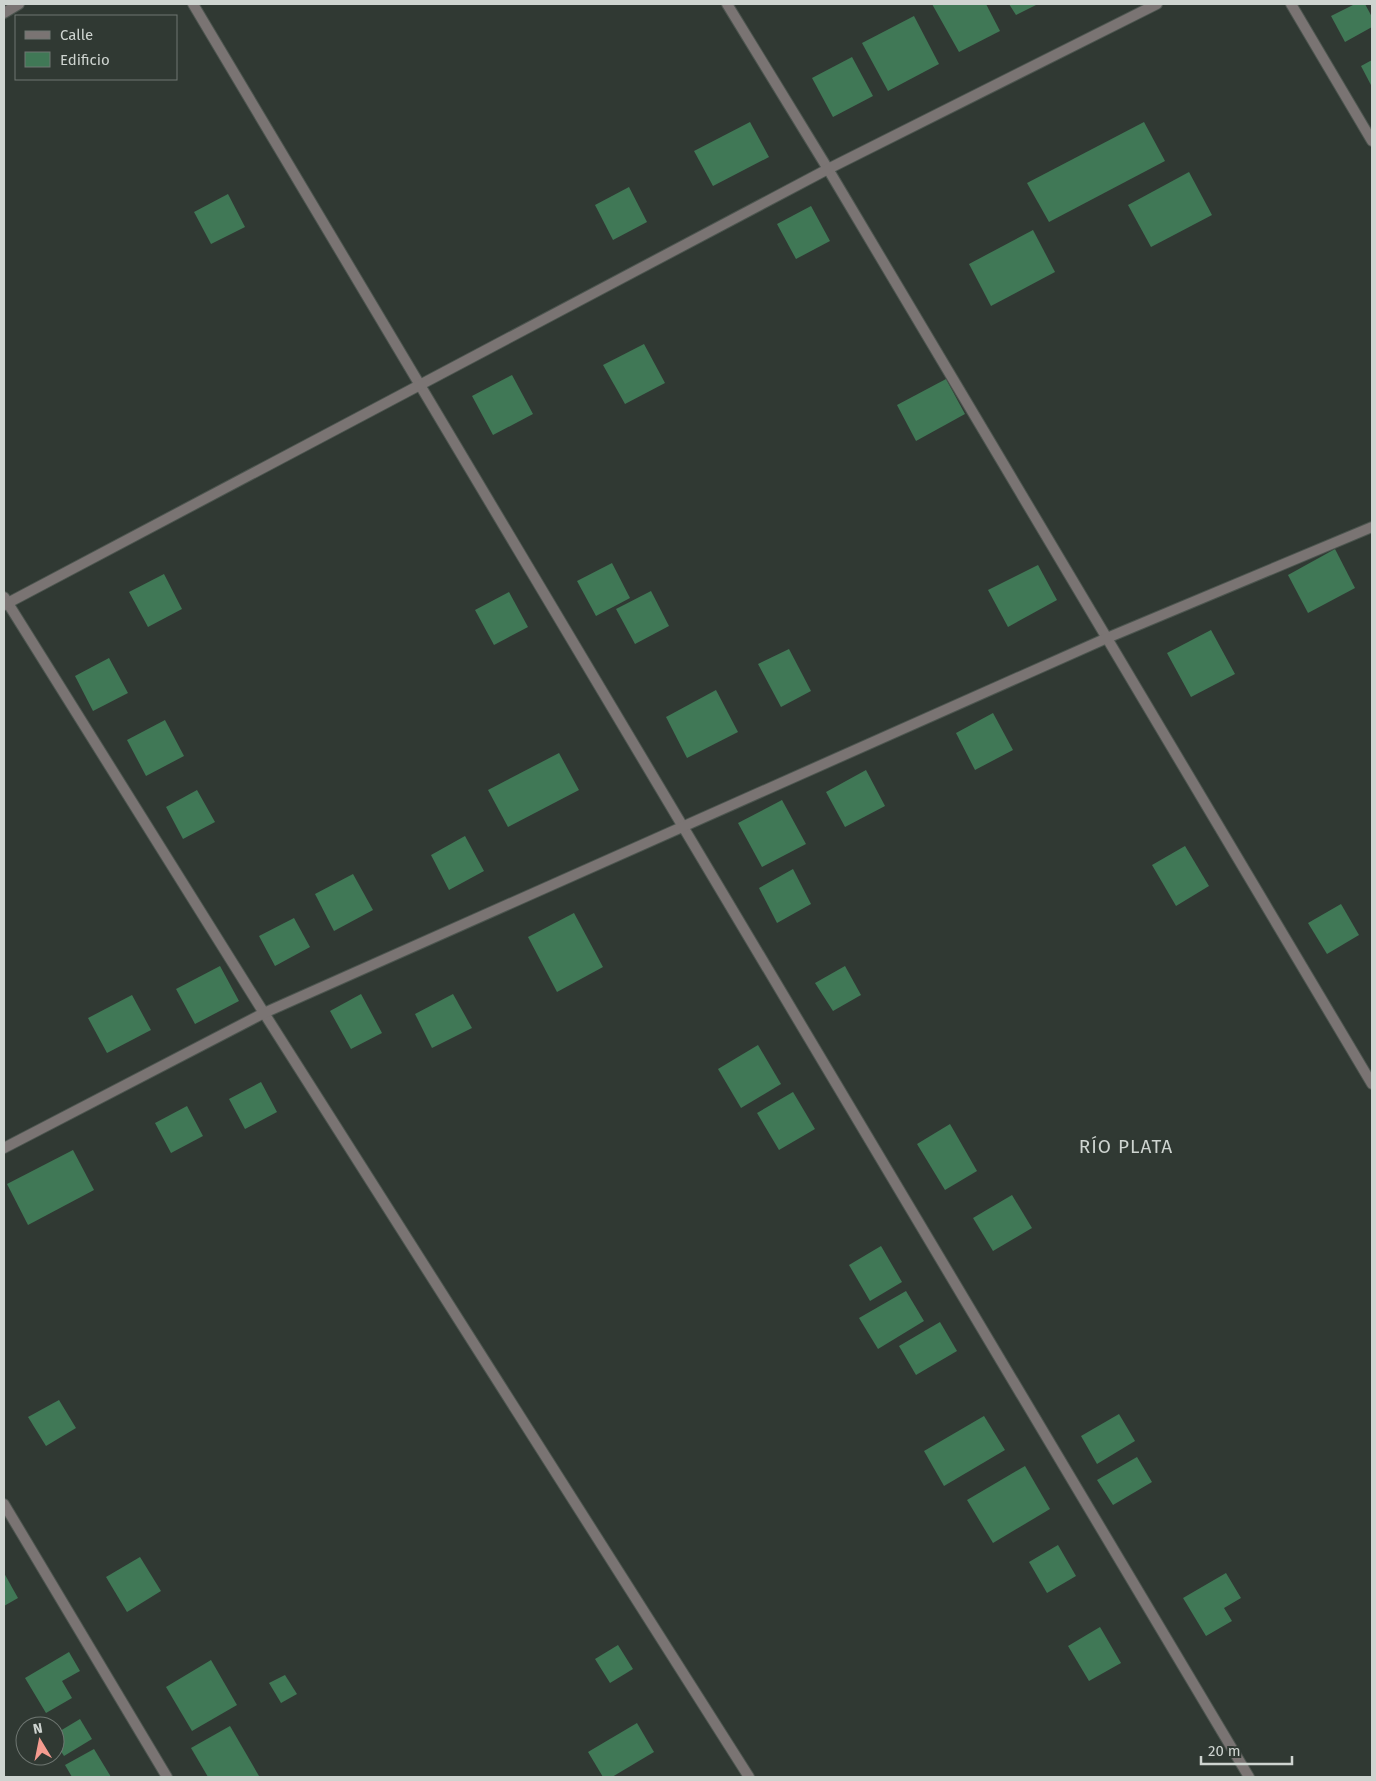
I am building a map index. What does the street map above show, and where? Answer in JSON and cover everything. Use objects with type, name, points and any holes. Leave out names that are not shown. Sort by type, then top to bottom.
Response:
[{"type":"street","points":[[4,13],[19,4]]},
{"type":"street","points":[[193,4],[1249,1777]]},
{"type":"street","points":[[727,4],[828,169],[1372,1084]]},
{"type":"street","points":[[750,1777],[5,602],[828,169],[1157,4]]},
{"type":"street","points":[[1291,4],[1372,140]]},
{"type":"street","points":[[4,1148],[264,1013],[1106,638],[1372,527]]},
{"type":"street","points":[[4,1504],[167,1777]]},
{"type":"building","points":[[932,4],[986,4],[1000,31],[959,52]]},
{"type":"building","points":[[1009,4],[1038,4],[1016,15]]},
{"type":"building","points":[[1355,4],[1365,4],[1372,17],[1372,27],[1345,42],[1331,16]]},
{"type":"building","points":[[914,16],[939,64],[888,91],[862,43]]},
{"type":"building","points":[[852,57],[873,96],[833,117],[812,78]]},
{"type":"building","points":[[1372,60],[1372,87],[1361,66]]},
{"type":"building","points":[[750,122],[769,157],[713,186],[694,151]]},
{"type":"building","points":[[1144,122],[1165,161],[1049,222],[1027,183]]},
{"type":"building","points":[[1189,172],[1212,215],[1151,247],[1128,205]]},
{"type":"building","points":[[629,187],[647,222],[613,240],[595,205]]},
{"type":"building","points":[[228,194],[245,227],[211,244],[194,212]]},
{"type":"building","points":[[811,206],[830,241],[796,259],[777,224]]},
{"type":"building","points":[[1033,230],[1055,272],[991,306],[969,264]]},
{"type":"building","points":[[644,344],[665,383],[625,404],[603,365]]},
{"type":"building","points":[[512,375],[533,414],[493,435],[472,396]]},
{"type":"building","points":[[946,379],[965,414],[916,441],[897,405]]},
{"type":"building","points":[[1335,549],[1355,588],[1308,613],[1288,575]]},
{"type":"building","points":[[612,563],[630,598],[596,616],[577,581]]},
{"type":"building","points":[[1038,565],[1057,600],[1008,627],[988,590]]},
{"type":"building","points":[[164,574],[182,609],[148,627],[129,592]]},
{"type":"building","points":[[651,591],[669,626],[635,644],[616,609]]},
{"type":"building","points":[[509,592],[528,627],[494,645],[475,610]]},
{"type":"building","points":[[1211,630],[1235,674],[1191,697],[1167,653]]},
{"type":"building","points":[[789,649],[811,691],[781,707],[758,664]]},
{"type":"building","points":[[109,658],[128,693],[93,711],[75,676]]},
{"type":"building","points":[[716,690],[738,732],[687,758],[666,717]]},
{"type":"building","points":[[993,713],[1013,750],[975,770],[956,733]]},
{"type":"building","points":[[165,720],[184,756],[146,776],[127,740]]},
{"type":"building","points":[[559,753],[579,790],[508,827],[488,790]]},
{"type":"building","points":[[866,770],[885,806],[845,827],[826,792]]},
{"type":"building","points":[[197,790],[215,822],[183,839],[166,807]]},
{"type":"building","points":[[782,800],[806,844],[762,867],[738,823]]},
{"type":"building","points":[[465,836],[484,871],[449,890],[431,855]]},
{"type":"building","points":[[1185,846],[1209,886],[1176,906],[1152,865]]},
{"type":"building","points":[[793,869],[811,904],[777,923],[759,888]]},
{"type":"building","points":[[353,874],[373,910],[334,931],[315,894]]},
{"type":"building","points":[[1341,904],[1359,935],[1327,954],[1308,923]]},
{"type":"building","points":[[574,913],[603,967],[557,992],[528,937]]},
{"type":"building","points":[[294,918],[310,947],[275,966],[259,936]]},
{"type":"building","points":[[220,966],[239,1001],[195,1024],[176,989]]},
{"type":"building","points":[[845,966],[861,995],[833,1011],[815,983]]},
{"type":"building","points":[[361,994],[382,1033],[351,1049],[330,1011]]},
{"type":"building","points":[[453,994],[472,1028],[432,1048],[415,1014]]},
{"type":"building","points":[[132,995],[151,1030],[107,1053],[88,1018]]},
{"type":"building","points":[[758,1045],[781,1084],[741,1108],[718,1069]]},
{"type":"building","points":[[261,1082],[277,1112],[245,1129],[229,1099]]},
{"type":"building","points":[[793,1092],[815,1129],[779,1150],[757,1113]]},
{"type":"building","points":[[187,1106],[203,1136],[171,1153],[155,1123]]},
{"type":"building","points":[[950,1124],[977,1171],[945,1190],[917,1144]]},
{"type":"building","points":[[73,1150],[94,1190],[28,1225],[7,1184]]},
{"type":"building","points":[[1012,1195],[1032,1228],[993,1251],[973,1218]]},
{"type":"building","points":[[881,1246],[902,1282],[870,1301],[849,1265]]},
{"type":"building","points":[[906,1291],[924,1321],[878,1349],[859,1318]]},
{"type":"building","points":[[940,1322],[957,1351],[916,1375],[899,1346]]},
{"type":"building","points":[[59,1400],[76,1428],[46,1446],[28,1417]]},
{"type":"building","points":[[1119,1414],[1135,1441],[1097,1464],[1081,1436]]},
{"type":"building","points":[[984,1416],[1005,1450],[944,1486],[924,1451]]},
{"type":"building","points":[[1137,1457],[1152,1482],[1113,1505],[1097,1480]]},
{"type":"building","points":[[1025,1466],[1050,1509],[993,1543],[967,1500]]},
{"type":"building","points":[[1058,1545],[1076,1576],[1047,1593],[1029,1562]]},
{"type":"building","points":[[140,1557],[161,1591],[127,1612],[106,1577]]},
{"type":"building","points":[[4,1573],[18,1598],[4,1606]]},
{"type":"building","points":[[1226,1573],[1241,1598],[1224,1608],[1232,1621],[1206,1636],[1183,1598]]},
{"type":"building","points":[[1100,1627],[1121,1663],[1089,1681],[1068,1646]]},
{"type":"building","points":[[618,1645],[633,1669],[610,1683],[595,1659]]},
{"type":"building","points":[[69,1652],[80,1671],[62,1681],[72,1698],[46,1713],[25,1678]]},
{"type":"building","points":[[211,1660],[237,1705],[192,1731],[166,1687]]},
{"type":"building","points":[[285,1675],[297,1694],[281,1703],[269,1683]]},
{"type":"building","points":[[80,1719],[92,1739],[65,1755],[65,1728]]},
{"type":"building","points":[[637,1723],[654,1752],[612,1777],[603,1777],[588,1752]]},
{"type":"building","points":[[230,1726],[259,1776],[208,1777],[191,1748]]},
{"type":"building","points":[[94,1749],[111,1777],[72,1777],[65,1765]]},
{"type":"district","name":"RÍO PLATA","points":[[1126,1146]]}]
